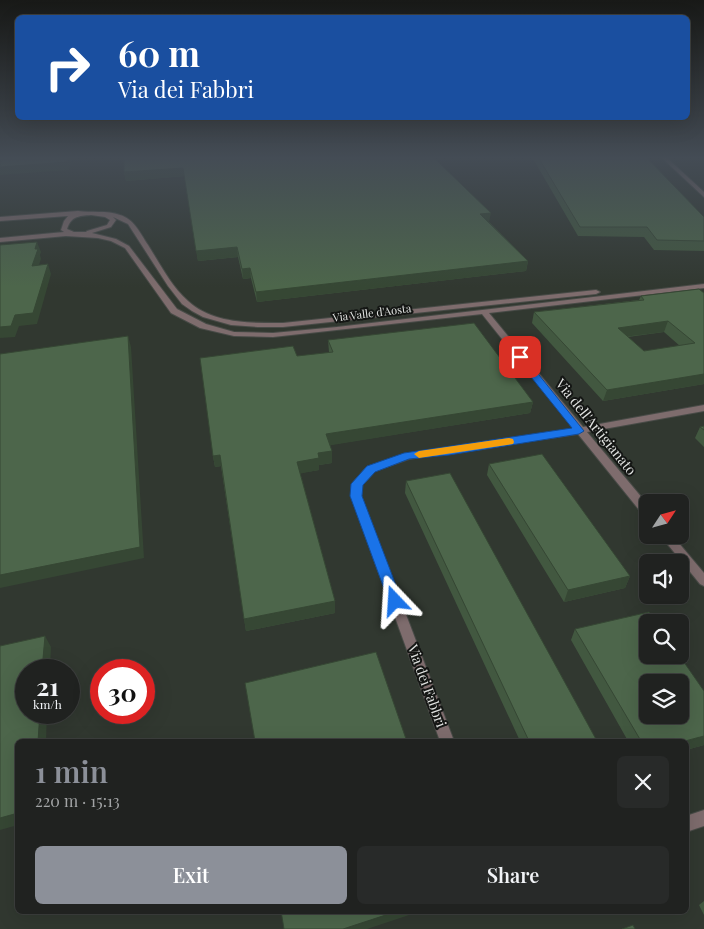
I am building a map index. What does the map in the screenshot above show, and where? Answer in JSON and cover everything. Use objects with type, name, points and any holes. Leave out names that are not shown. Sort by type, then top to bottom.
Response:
[{"type":"street","name":"Via Valle d'Aosta","points":[[0,219],[78,213],[118,216],[130,223],[186,302],[206,315],[258,326],[283,325],[704,280]]},
{"type":"street","points":[[78,213],[69,217],[64,230],[68,233],[81,234]]},
{"type":"street","name":"Via Valle d'Aosta","points":[[81,234],[109,226],[113,220],[107,215]]},
{"type":"street","name":"Via Valle d'Aosta","points":[[0,240],[81,234],[106,236],[119,241],[127,247],[174,311],[203,326],[234,334],[273,335],[704,286]]},
{"type":"street","name":"Via dell'Artigianato","points":[[484,312],[639,502]]},
{"type":"street","name":"Via dei Fabbri","points":[[447,739],[356,496],[357,484],[371,469],[408,456],[579,431],[704,408]]},
{"type":"street","points":[[673,544],[704,581]]},
{"type":"street","points":[[689,823],[704,818]]},
{"type":"shaded area","points":[[0,200],[704,200],[704,929],[0,929]]},
{"type":"building","points":[[188,200],[478,200],[491,213],[480,214],[528,261],[256,292],[250,268],[242,269],[237,247],[196,251]]},
{"type":"building","points":[[564,200],[688,200],[704,217],[704,241],[657,240],[647,227],[580,227]]},
{"type":"building","points":[[37,242],[35,249],[38,249],[32,266],[48,264],[33,313],[15,315],[11,326],[0,327],[0,245]]},
{"type":"building","points":[[699,289],[704,293],[704,374],[607,390],[534,312],[644,300],[641,296]],"holes":[[[668,321],[695,343],[644,351],[618,328]]]},
{"type":"building","points":[[474,323],[533,402],[326,434],[332,451],[318,453],[319,458],[297,462],[335,601],[244,619],[220,455],[213,456],[200,358],[293,346],[297,356],[333,352],[328,340]]},
{"type":"building","points":[[128,336],[140,547],[0,575],[0,354]]},
{"type":"building","points":[[542,454],[630,576],[568,590],[489,464]]},
{"type":"building","points":[[450,473],[596,739],[528,739],[406,481]]},
{"type":"building","points":[[639,614],[639,664],[685,664],[704,691],[704,736],[689,739],[640,739],[575,629]]},
{"type":"building","points":[[45,636],[43,659],[15,659],[15,724],[39,724],[38,739],[15,739],[15,814],[0,818],[0,646]]},
{"type":"building","points":[[376,652],[406,739],[255,739],[245,683]]},
{"type":"building","points":[[282,914],[389,914],[343,929],[284,929]]},
{"type":"building","points":[[633,925],[635,929],[622,929]]},
{"type":"slow traffic","points":[[419,454],[509,442]]},
{"type":"route","points":[[395,601],[356,496],[357,484],[371,469],[408,456],[579,431],[520,357]]}]
